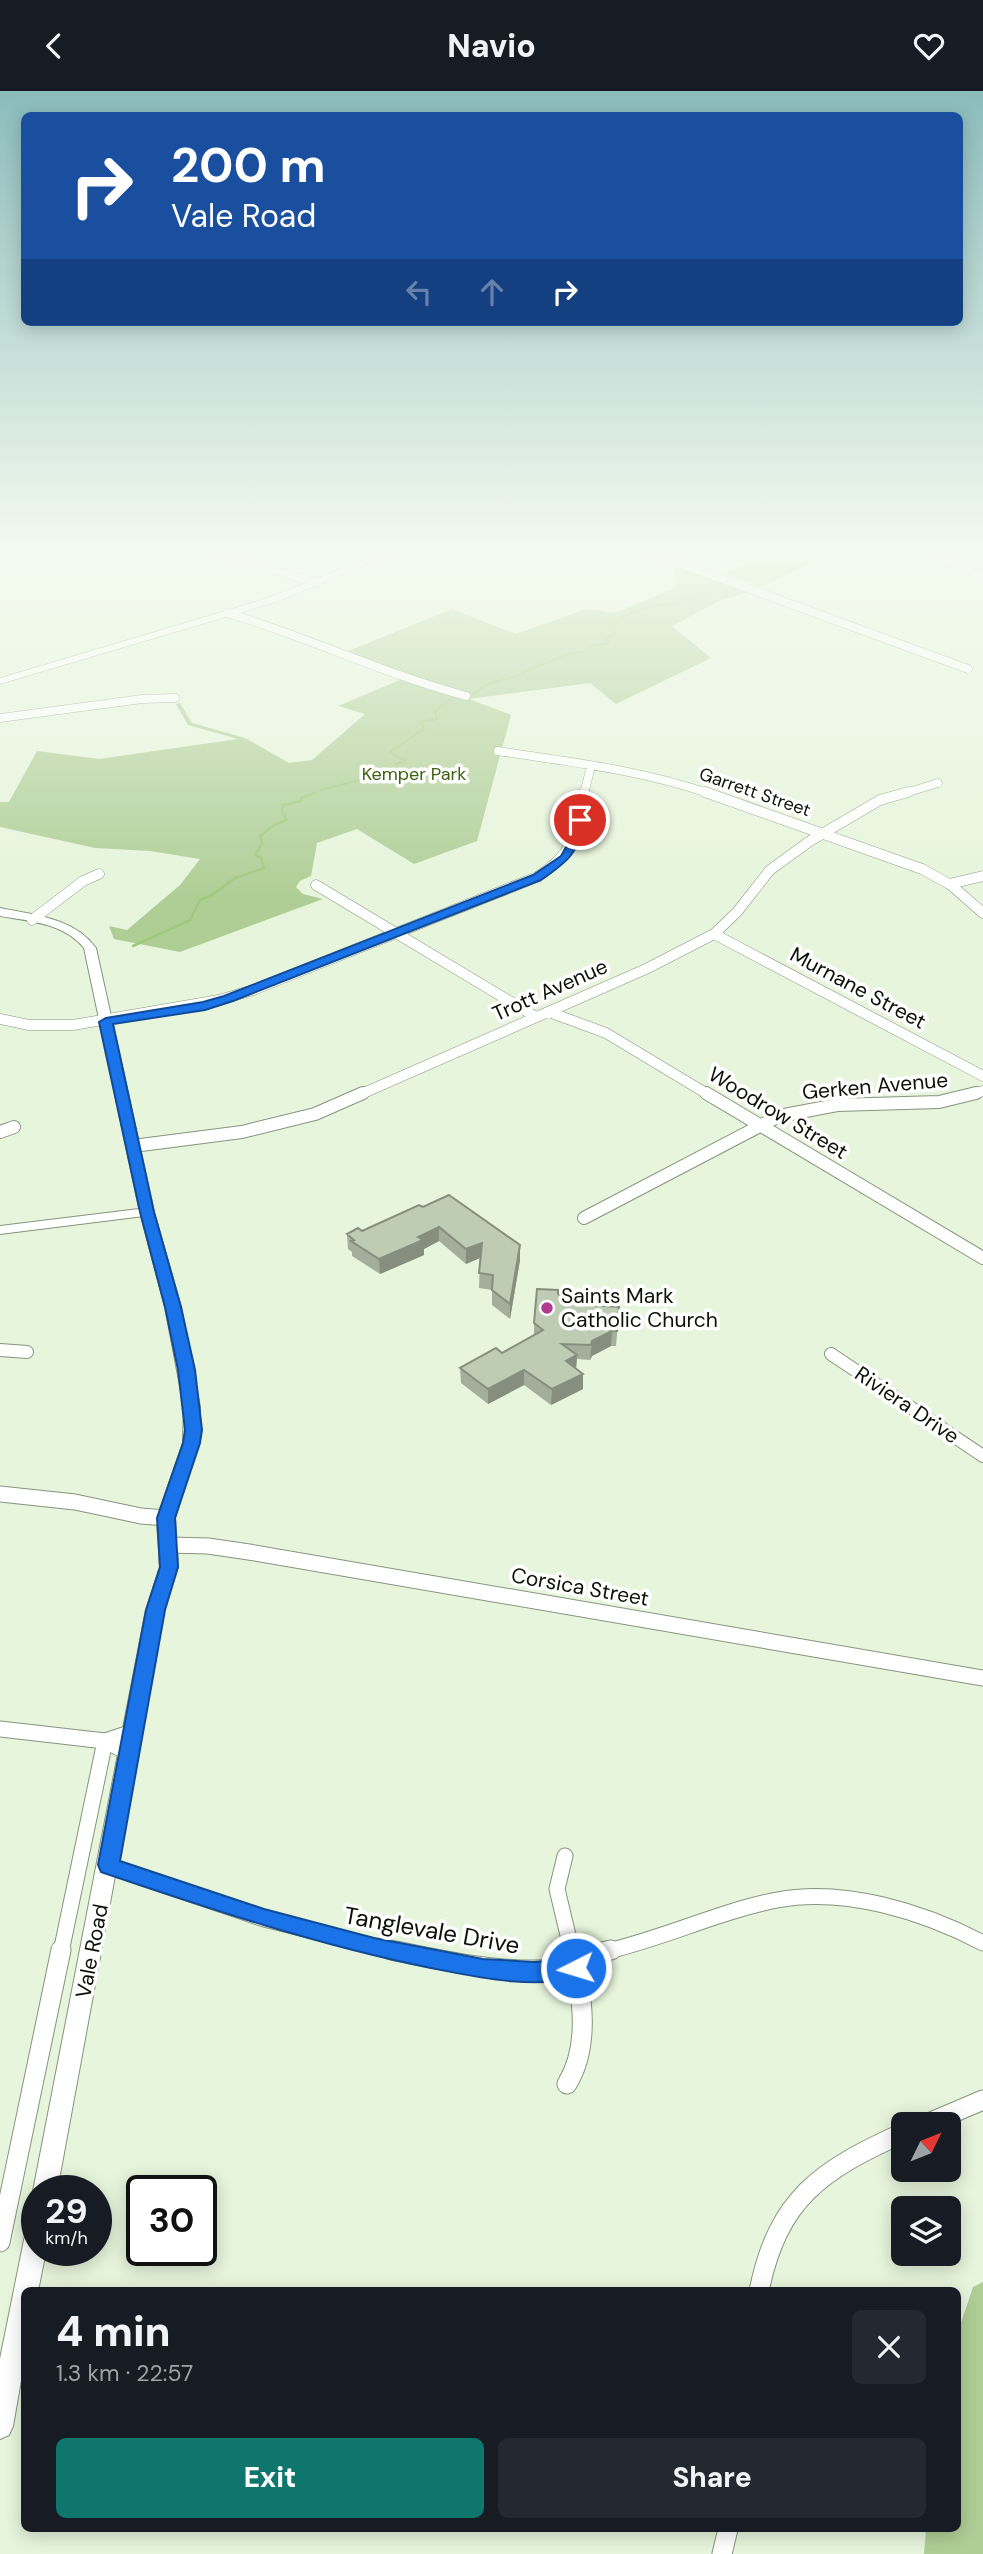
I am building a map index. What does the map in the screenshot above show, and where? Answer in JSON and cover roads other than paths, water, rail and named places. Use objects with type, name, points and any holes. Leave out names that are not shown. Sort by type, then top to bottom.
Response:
[{"type":"main road","points":[[0,681],[40,669]]},
{"type":"main road","name":"Vale Road","points":[[0,912],[73,932],[86,943],[147,1212],[173,1307],[192,1407],[191,1443],[166,1518],[169,1567],[155,1610],[48,2175]]},
{"type":"main road","points":[[27,2287],[31,2266]]},
{"type":"main road","points":[[0,2426],[21,2315]]},
{"type":"street","points":[[385,669],[466,695]]},
{"type":"street","points":[[0,718],[142,699],[175,698]]},
{"type":"street","name":"Garrett Street","points":[[498,751],[677,782],[922,869],[949,884],[983,913]]},
{"type":"street","points":[[0,1019],[43,1027],[106,1022],[205,1006],[537,877],[558,865],[570,852],[591,766]]},
{"type":"street","name":"Trott Avenue","points":[[133,1146],[242,1132],[315,1114],[646,969],[714,934],[737,912],[770,870],[793,852],[880,800],[938,783]]},
{"type":"street","points":[[32,920],[83,881],[99,874]]},
{"type":"street","points":[[949,884],[983,876]]},
{"type":"street","points":[[316,885],[536,1017]]},
{"type":"street","name":"Murnane Street","points":[[714,934],[983,1076]]},
{"type":"street","name":"Woodrow Street","points":[[549,1012],[606,1033],[983,1258]]},
{"type":"street","name":"Gerken Avenue","points":[[584,1218],[779,1116],[819,1107],[939,1102],[983,1091]]},
{"type":"street","points":[[0,1132],[13,1127]]},
{"type":"street","points":[[0,1230],[147,1212]]},
{"type":"street","points":[[0,1350],[27,1352]]},
{"type":"street","name":"Riviera Drive","points":[[831,1354],[983,1456]]},
{"type":"street","points":[[0,1494],[75,1502],[141,1516],[166,1518]]},
{"type":"street","name":"Corsica Street","points":[[169,1545],[208,1546],[249,1552],[983,1678]]},
{"type":"street","points":[[0,1729],[105,1741],[129,1752]]},
{"type":"street","points":[[105,1741],[132,1732]]},
{"type":"street","points":[[0,2242],[105,1741]]},
{"type":"street","points":[[565,1856],[557,1889],[575,1963],[583,2043],[577,2068],[567,2084]]},
{"type":"street","name":"Tanglevale Drive","points":[[108,1865],[264,1919],[374,1947],[483,1969],[533,1972],[575,1963],[764,1903],[806,1897],[831,1899],[918,1916],[953,1927],[983,1944]]},
{"type":"street","points":[[955,2112],[983,2100]]},
{"type":"street","points":[[760,2287],[770,2247],[784,2218],[800,2196],[818,2178],[841,2163],[891,2139]]},
{"type":"street","points":[[722,2554],[727,2532]]},
{"type":"waterway","points":[[473,694],[490,683],[524,674],[523,672],[531,669]]},
{"type":"waterway","points":[[321,790],[399,770],[396,764],[406,761],[390,752],[424,729],[421,722],[437,719],[435,712],[453,697]]},
{"type":"waterway","points":[[133,946],[190,920],[200,900],[212,895],[235,878],[264,868],[261,858],[255,855],[262,844],[260,836],[274,825],[287,820],[282,812],[283,805],[301,801],[302,798],[315,793]]},
{"type":"place","name":"Saints Mark Catholic Church","points":[[547,1308]]},
{"type":"park label","name":"Kemper Park","points":[[414,774]]}]
